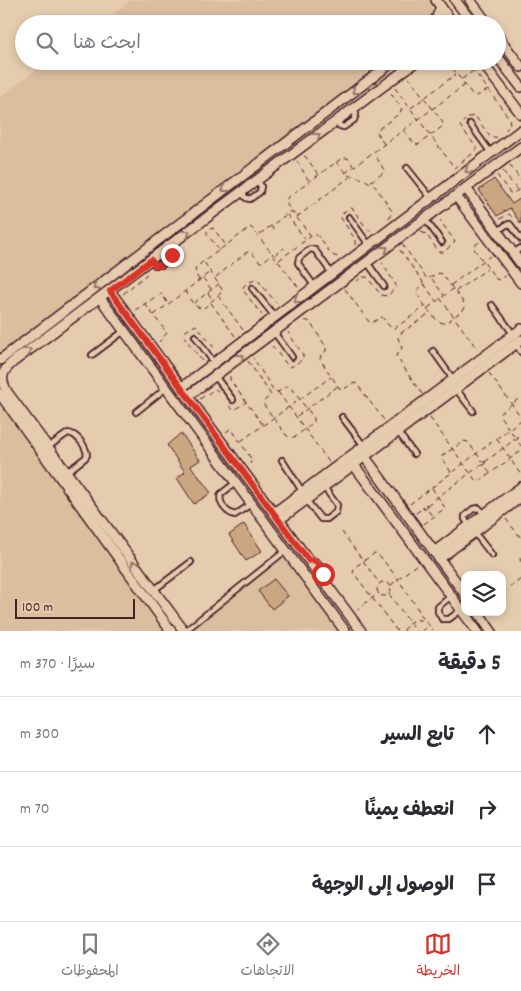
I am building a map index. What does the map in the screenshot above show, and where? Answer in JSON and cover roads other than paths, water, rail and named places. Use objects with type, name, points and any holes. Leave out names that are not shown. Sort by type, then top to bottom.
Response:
[{"type":"street","points":[[455,0],[466,15]]},
{"type":"street","points":[[470,0],[481,15]]},
{"type":"street","points":[[438,4],[446,15]]},
{"type":"street","points":[[506,47],[521,67]]},
{"type":"street","points":[[506,68],[521,87]]},
{"type":"street","points":[[0,360],[382,70]]},
{"type":"street","points":[[171,631],[97,521],[67,472],[8,392],[3,384],[2,376],[6,368],[13,362],[100,298],[154,262],[167,248],[405,70]]},
{"type":"street","points":[[488,70],[521,114]]},
{"type":"street","points":[[181,388],[521,130]]},
{"type":"street","points":[[188,396],[521,147]]},
{"type":"street","points":[[466,188],[497,232],[517,251],[521,264]]},
{"type":"street","points":[[456,196],[521,283]]},
{"type":"street","points":[[211,199],[219,209]]},
{"type":"street","points":[[110,291],[361,631]]},
{"type":"street","points":[[100,298],[345,631]]},
{"type":"street","points":[[276,516],[304,496],[334,468],[521,328]]},
{"type":"street","points":[[304,496],[324,487],[485,367],[519,345]]},
{"type":"street","points":[[0,394],[97,521],[185,631]]},
{"type":"street","points":[[365,457],[461,589]]},
{"type":"street","points":[[354,465],[461,610]]},
{"type":"street","points":[[472,529],[484,515],[521,487]]},
{"type":"street","points":[[436,555],[521,497]]},
{"type":"street","points":[[466,616],[477,631]]},
{"type":"street","points":[[481,616],[491,631]]},
{"type":"lane","points":[[470,124],[491,153]]},
{"type":"lane","points":[[408,168],[431,198]]},
{"type":"lane","points":[[349,217],[370,245]]},
{"type":"lane","points":[[425,218],[442,242]]},
{"type":"lane","points":[[497,232],[510,224],[521,238]]},
{"type":"lane","points":[[315,286],[298,263],[298,258],[310,250],[315,250],[332,274]]},
{"type":"lane","points":[[367,262],[384,286]]},
{"type":"lane","points":[[252,288],[275,317]]},
{"type":"lane","points":[[492,305],[513,334]]},
{"type":"lane","points":[[92,355],[124,331]]},
{"type":"lane","points":[[274,332],[292,357]]},
{"type":"lane","points":[[195,336],[214,363]]},
{"type":"lane","points":[[433,351],[453,379]]},
{"type":"lane","points":[[215,376],[233,400]]},
{"type":"lane","points":[[136,412],[166,388]]},
{"type":"lane","points":[[456,389],[473,411]]},
{"type":"lane","points":[[342,417],[364,446]]},
{"type":"lane","points":[[398,432],[414,454]]},
{"type":"lane","points":[[48,447],[68,433],[76,436],[86,448],[87,455],[85,458],[67,472]]},
{"type":"lane","points":[[282,460],[321,519],[327,518],[336,512],[337,505],[324,487]]},
{"type":"lane","points":[[235,482],[221,494],[219,497],[221,503],[229,513],[235,515],[251,504]]},
{"type":"lane","points":[[472,529],[492,555]]},
{"type":"lane","points":[[185,631],[286,550]]},
{"type":"lane","points":[[154,590],[191,562]]},
{"type":"lane","points":[[451,596],[438,607],[438,612],[442,619],[449,619],[461,610]]}]
